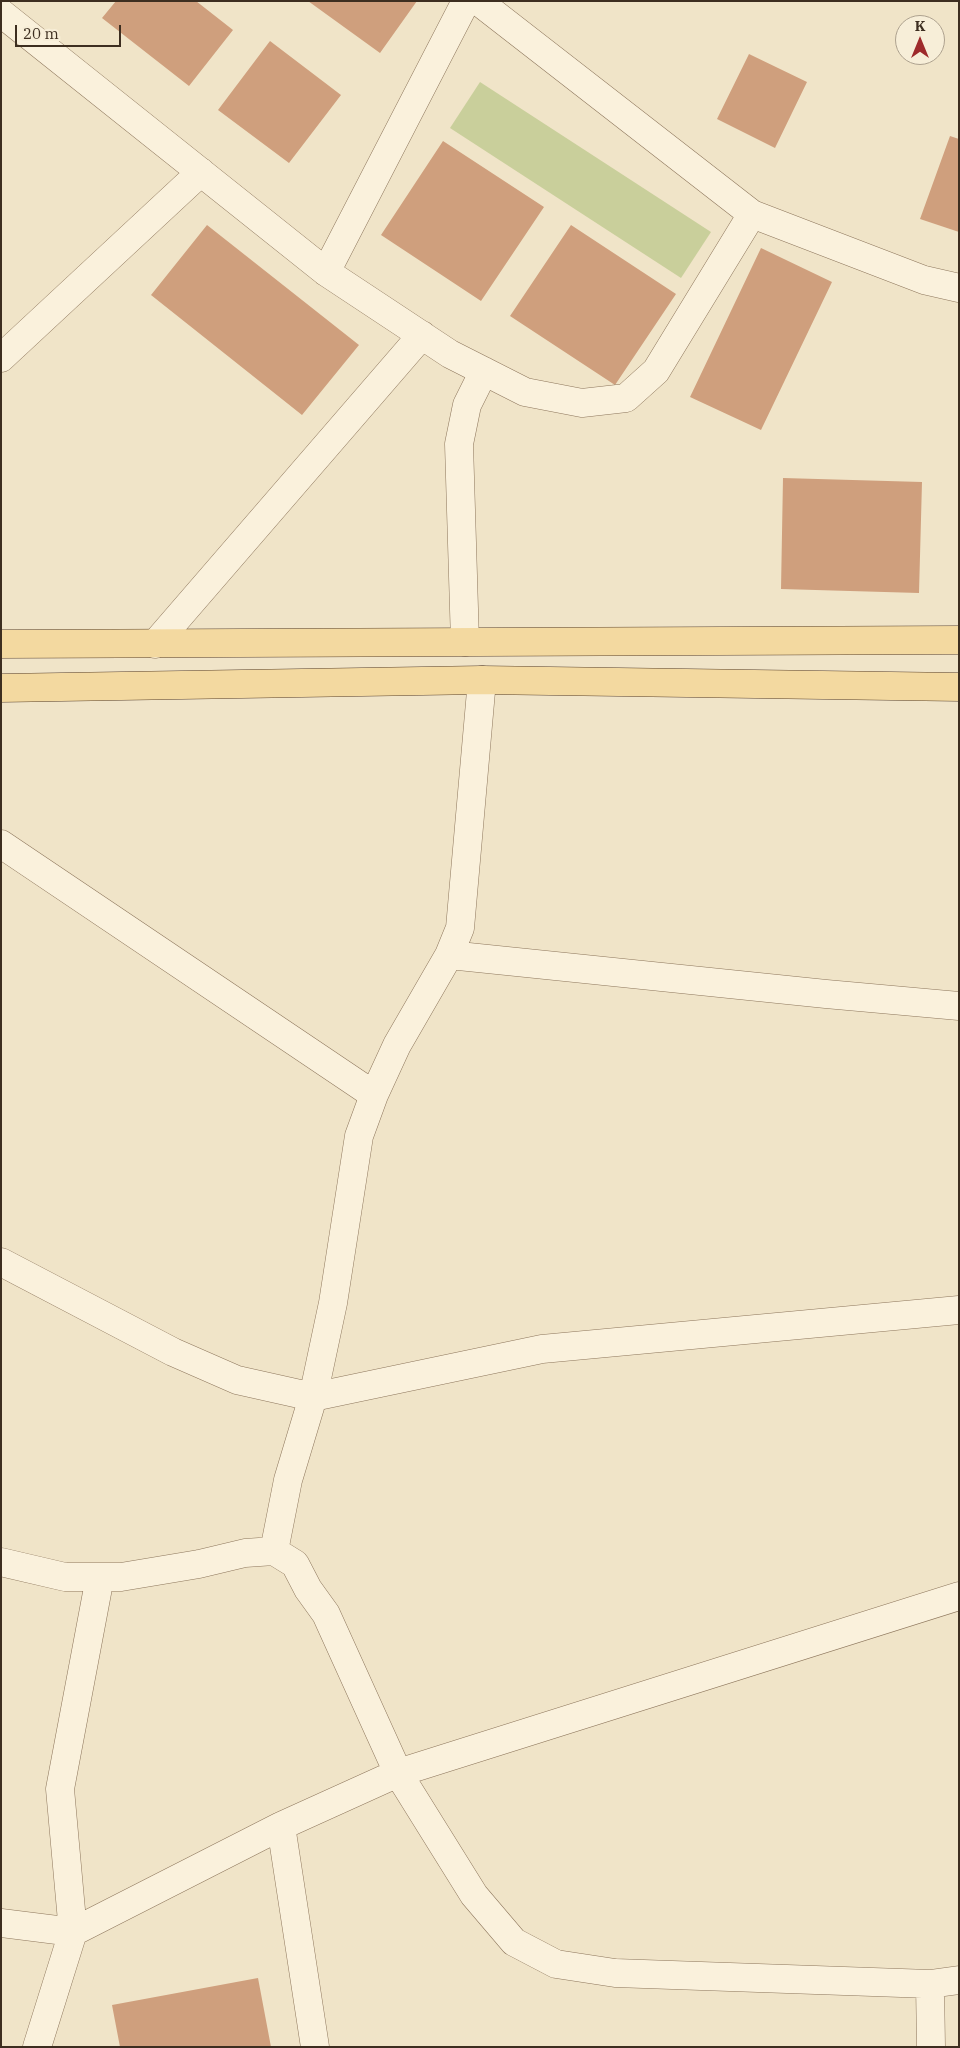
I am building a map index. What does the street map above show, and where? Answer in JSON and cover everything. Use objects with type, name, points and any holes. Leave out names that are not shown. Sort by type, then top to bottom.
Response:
[{"type":"main road","points":[[1,644],[959,640]]},
{"type":"main road","points":[[1,688],[482,680],[959,687]]},
{"type":"street","points":[[326,272],[466,1]]},
{"type":"street","points":[[478,1],[752,214],[924,280],[959,288]]},
{"type":"street","points":[[1,13],[326,272],[450,354],[525,392],[582,403],[626,398],[656,371],[752,214]]},
{"type":"street","points":[[4,351],[201,172]]},
{"type":"street","points":[[155,644],[422,335]]},
{"type":"street","points":[[465,642],[460,444],[467,405],[484,371]]},
{"type":"street","points":[[274,1552],[288,1480],[312,1397],[333,1303],[359,1136],[374,1095],[397,1045],[449,955],[460,928],[482,680]]},
{"type":"street","points":[[1,844],[374,1095]]},
{"type":"street","points":[[449,955],[959,1006]]},
{"type":"street","points":[[1,1262],[173,1352],[236,1380],[312,1397],[542,1349],[959,1310]]},
{"type":"street","points":[[1,1562],[65,1577],[121,1577],[198,1564],[245,1553],[274,1552],[295,1564],[308,1588],[326,1614],[398,1773],[474,1895],[514,1942],[556,1964],[615,1973],[930,1984],[959,1980]]},
{"type":"street","points":[[37,2047],[73,1932],[60,1789],[100,1577]]},
{"type":"street","points":[[1,1923],[73,1932],[281,1826],[398,1773],[959,1596]]},
{"type":"street","points":[[281,1826],[315,2047]]},
{"type":"street","points":[[930,1984],[931,2047]]},
{"type":"green space","points":[[480,82],[711,232],[681,278],[450,128]]},
{"type":"building","points":[[116,1],[196,1],[233,30],[189,86],[102,18]]},
{"type":"building","points":[[308,1],[417,1],[380,53]]},
{"type":"building","points":[[270,41],[341,95],[289,163],[218,110]]},
{"type":"building","points":[[749,54],[807,82],[775,148],[717,119]]},
{"type":"building","points":[[950,136],[959,139],[959,232],[920,219]]},
{"type":"building","points":[[443,141],[544,207],[481,301],[381,235]]},
{"type":"building","points":[[207,225],[359,345],[302,415],[151,295]]},
{"type":"building","points":[[571,225],[676,294],[615,385],[510,316]]},
{"type":"building","points":[[761,248],[832,282],[761,430],[690,397]]},
{"type":"building","points":[[783,478],[922,482],[919,593],[781,589]]},
{"type":"building","points":[[258,1978],[271,2047],[120,2047],[112,2005]]}]
